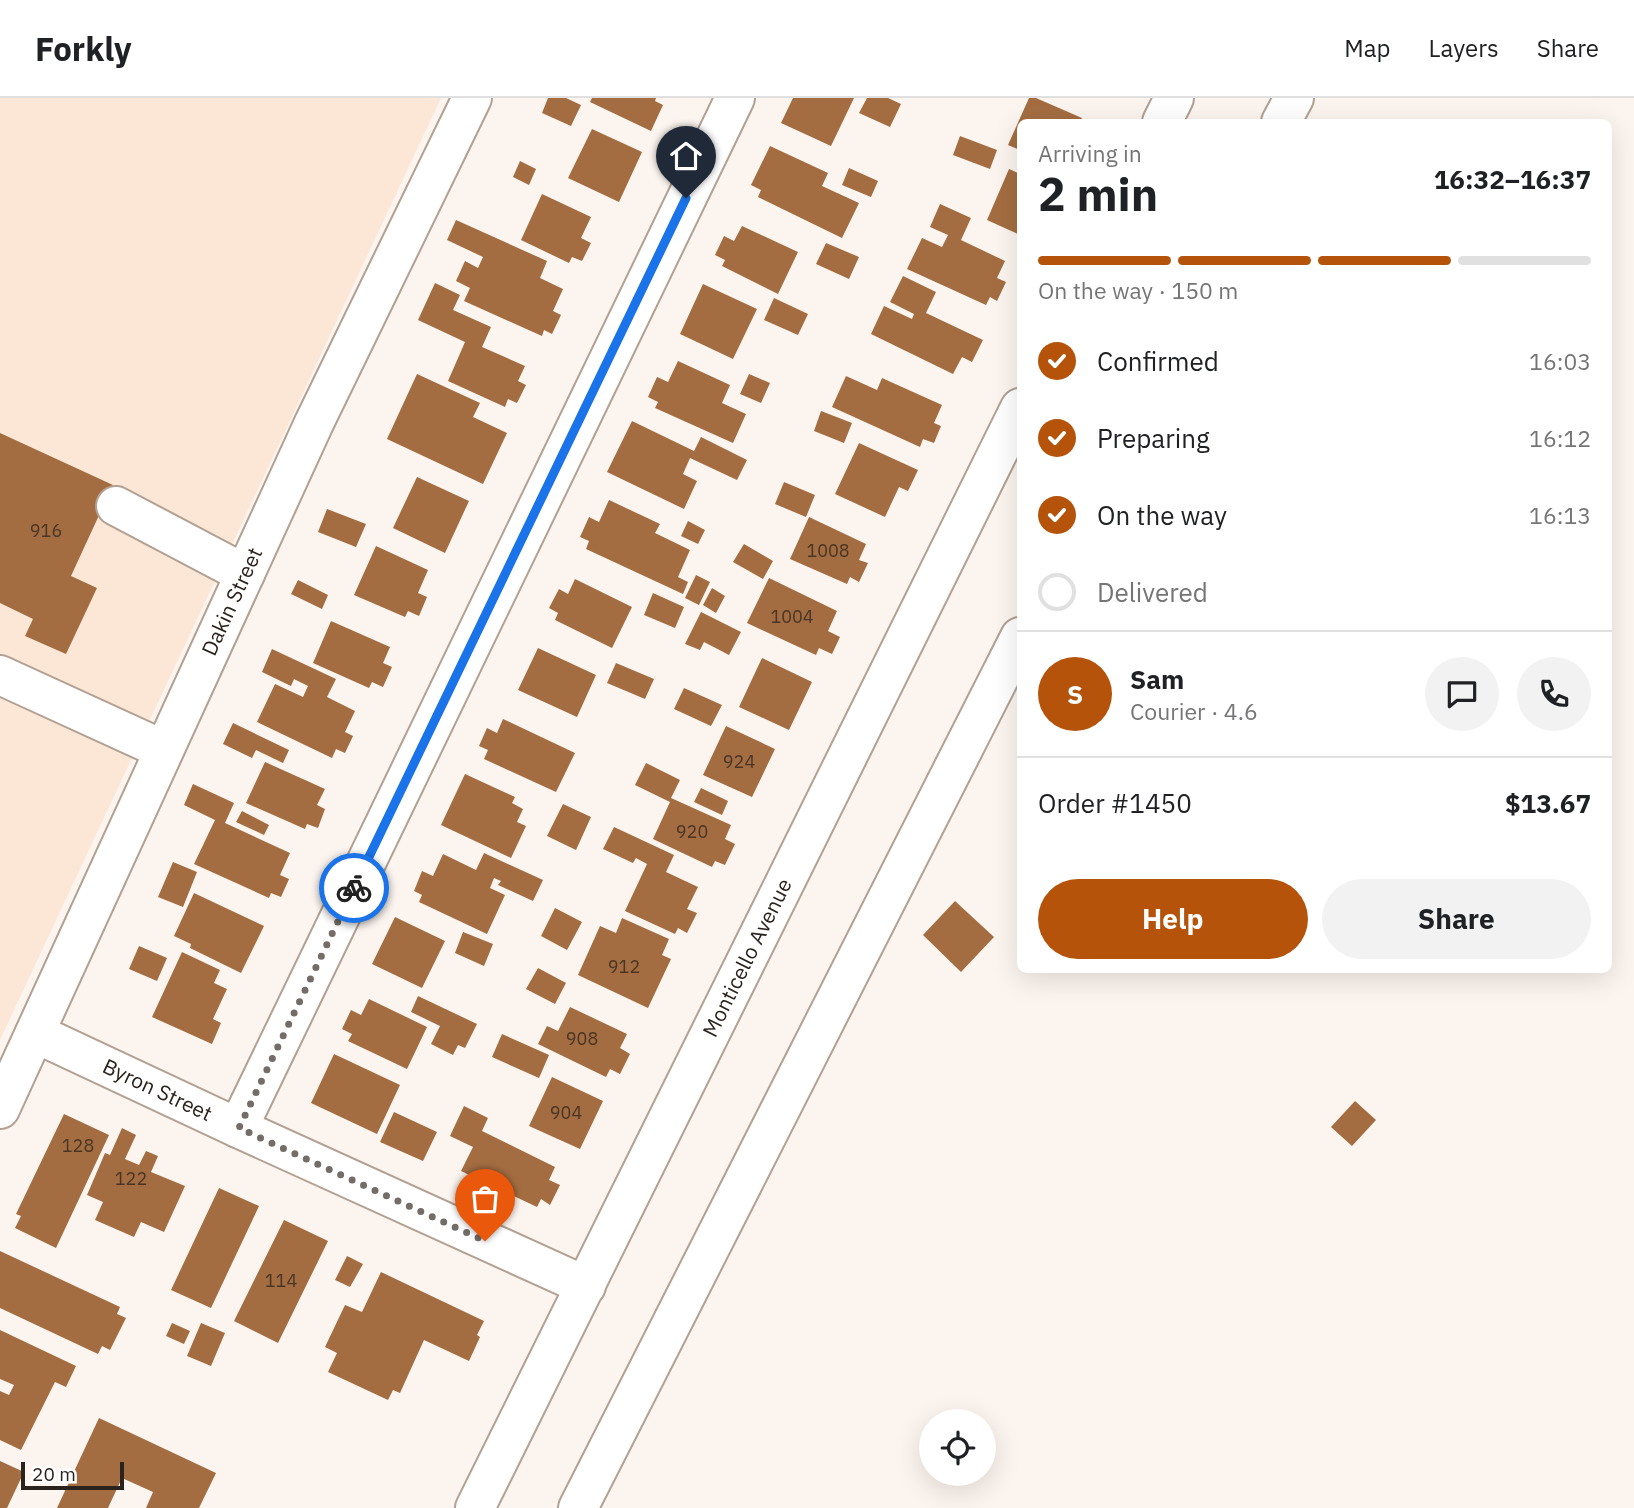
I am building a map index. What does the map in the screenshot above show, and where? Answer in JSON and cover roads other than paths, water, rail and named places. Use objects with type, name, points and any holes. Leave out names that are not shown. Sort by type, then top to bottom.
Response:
[{"type":"street","name":"Dakin Street","points":[[0,1109],[314,423],[472,98]]},
{"type":"street","points":[[239,1128],[735,98]]},
{"type":"street","points":[[1164,119],[1174,98]]},
{"type":"street","points":[[1283,119],[1294,98]]},
{"type":"street","name":"Monticello Avenue","points":[[475,1508],[1017,414]]},
{"type":"street","points":[[116,506],[245,574]]},
{"type":"street","points":[[578,1508],[1017,643]]},
{"type":"street","points":[[0,675],[164,750]]},
{"type":"street","name":"Byron Street","points":[[35,1033],[586,1286]]}]
